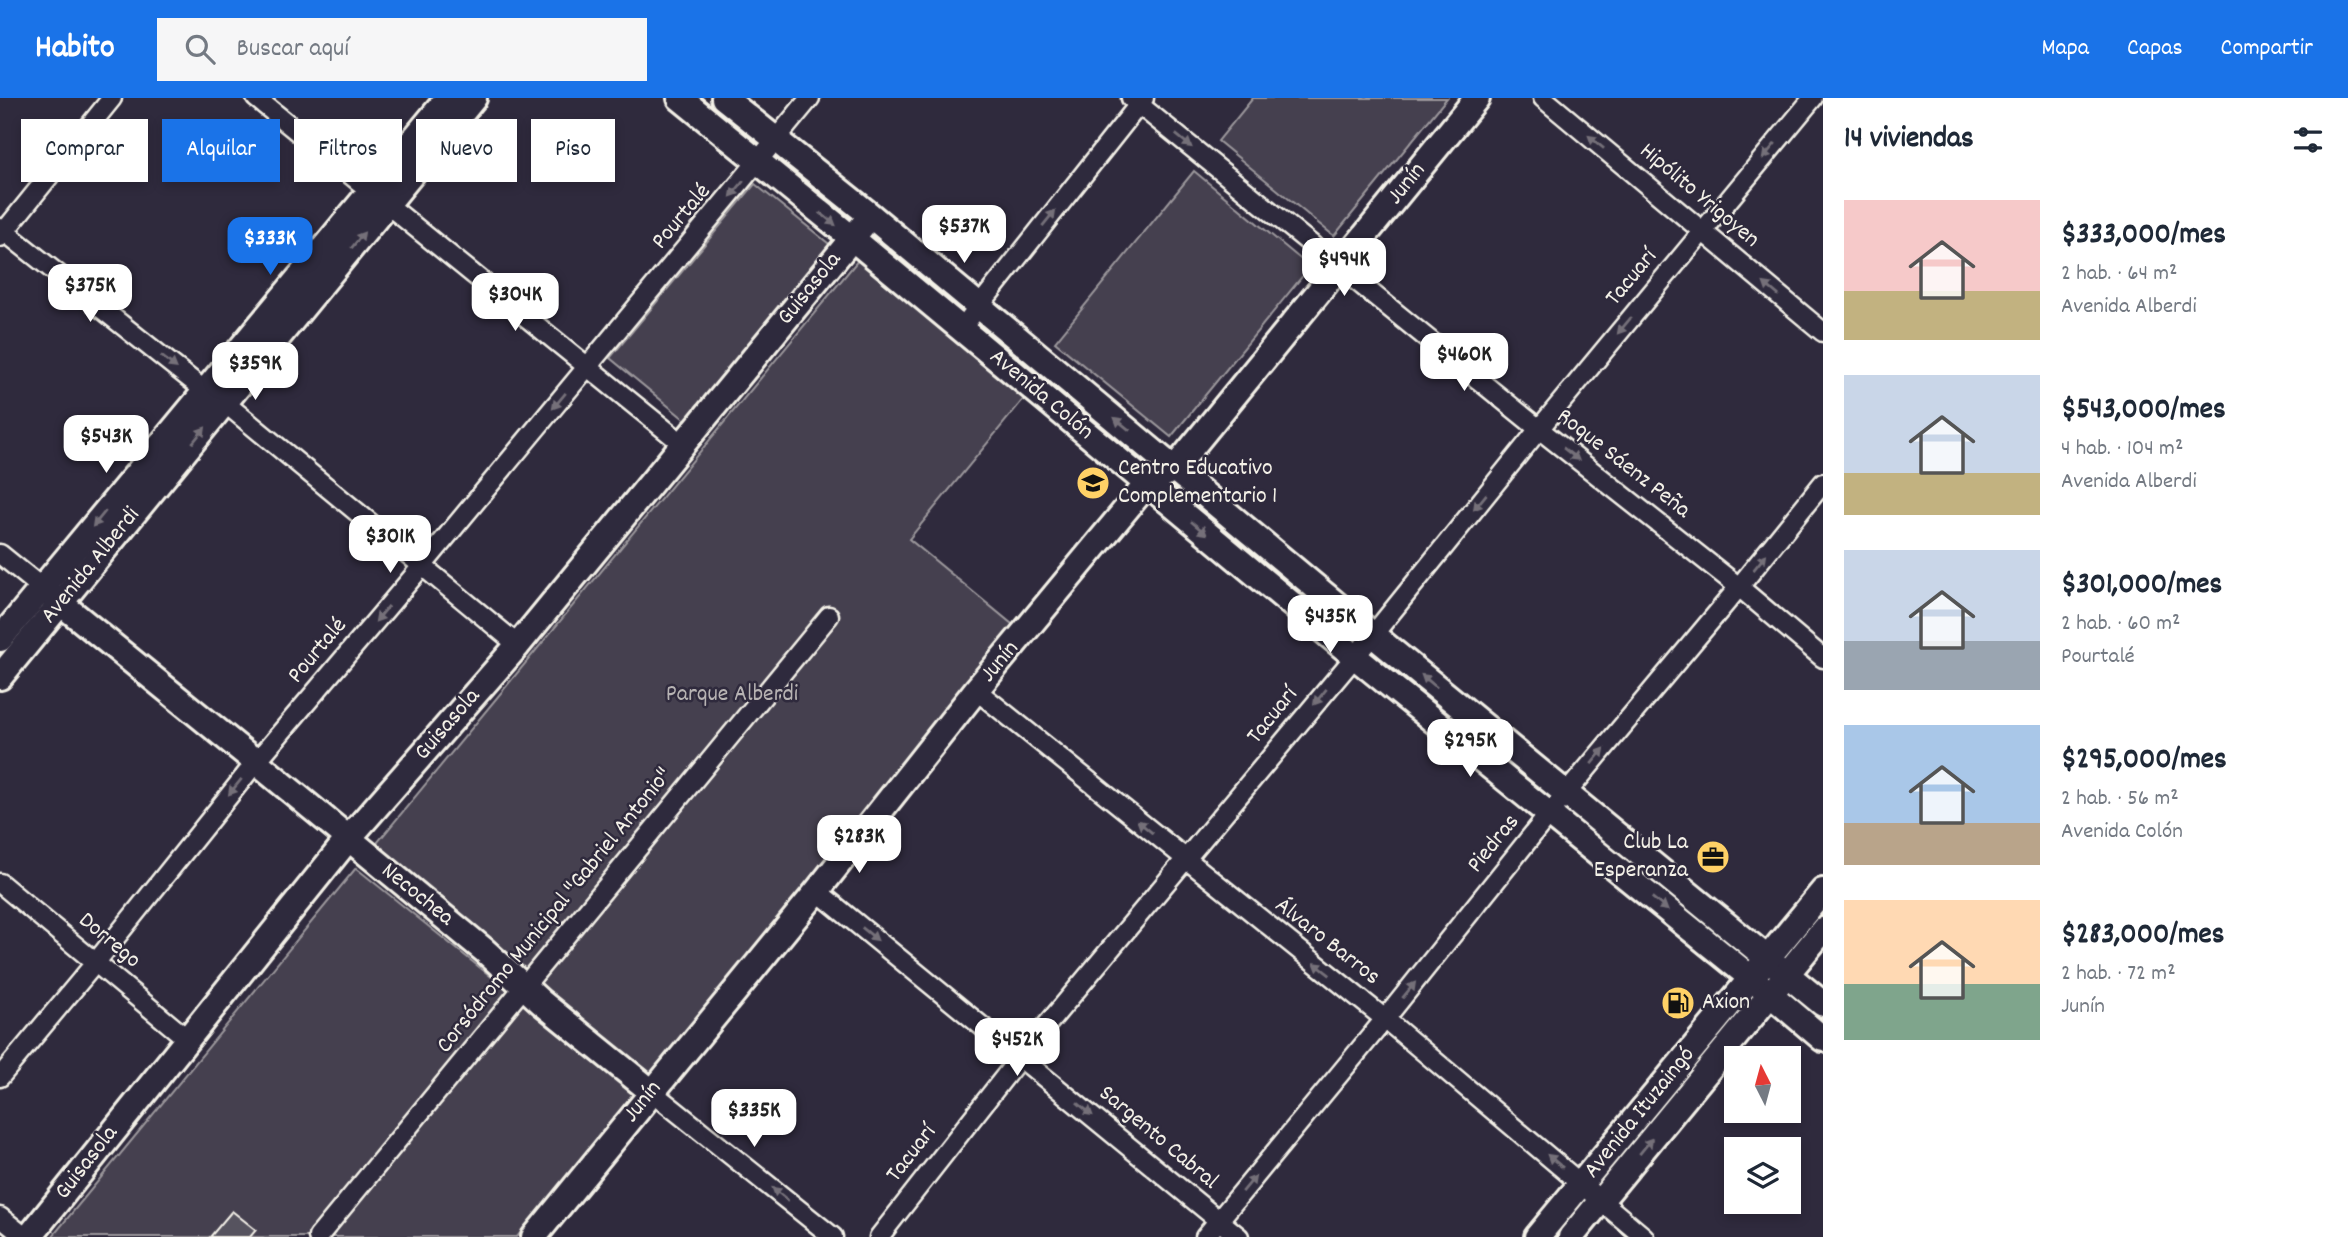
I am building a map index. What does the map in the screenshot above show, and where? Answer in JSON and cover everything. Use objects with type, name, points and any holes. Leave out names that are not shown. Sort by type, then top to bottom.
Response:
[{"type":"main road","name":"Avenida Alberdi","points":[[378,199],[447,98]]},
{"type":"main road","name":"Avenida Alberdi","points":[[0,677],[51,596],[378,199],[474,98]]},
{"type":"main road","name":"Avenida Colón","points":[[680,98],[1549,814],[1759,968],[1786,975],[1823,1004]]},
{"type":"main road","name":"Avenida Colón","points":[[724,98],[870,215],[1566,794],[1759,968],[1770,994],[1823,1039]]},
{"type":"main road","name":"Junín","points":[[534,1237],[817,891],[976,690],[1147,484],[1175,468],[1477,98]]},
{"type":"main road","name":"Guisasola","points":[[27,1237],[348,839],[518,645],[870,215]]},
{"type":"main road","name":"Avenida Alberdi","points":[[0,639],[51,596]]},
{"type":"main road","name":"Necochea","points":[[51,596],[484,950],[524,987],[652,1092]]},
{"type":"main road","name":"Avenida Ituzaingó","points":[[1537,1237],[1823,891]]},
{"type":"main road","name":"Avenida Ituzaingó","points":[[1571,1237],[1823,930]]},
{"type":"street","points":[[112,98],[1,232],[215,397],[518,645]]},
{"type":"street","points":[[256,98],[684,445]]},
{"type":"street","name":"Pourtalé","points":[[0,1077],[256,762],[759,163],[810,98]]},
{"type":"street","name":"Hipólito Yrigoyen","points":[[1544,98],[1823,332]]},
{"type":"street","name":"Tacuarí","points":[[878,1237],[1021,1056],[1373,635],[1539,429],[1813,98]]},
{"type":"street","points":[[961,329],[1138,100]]},
{"type":"street","name":"Roque Sáenz Peña","points":[[1138,100],[1339,268],[1739,587],[1823,658]]},
{"type":"street","name":"Piedras","points":[[1205,1237],[1823,483]]},
{"type":"street","name":"Necochea","points":[[0,554],[51,596]]},
{"type":"street","name":"Corsódromo Municipal \"Gabriel Antonio\"","points":[[318,1237],[829,616]]},
{"type":"street","name":"Álvaro Barros","points":[[976,690],[1385,1019],[1644,1237]]},
{"type":"street","name":"Dorrego","points":[[0,883],[187,1038]]},
{"type":"street","name":"Sargento Cabral","points":[[817,891],[1239,1237]]},
{"type":"street","name":"Necochea","points":[[652,1092],[833,1237]]},
{"type":"street","points":[[0,1217],[27,1237]]},
{"type":"green space","points":[[1253,98],[1447,98],[1334,236],[1218,141]]},
{"type":"green space","points":[[788,165],[836,205],[832,210],[784,170]]},
{"type":"green space","points":[[1194,171],[1310,267],[1171,437],[1055,342]]},
{"type":"green space","points":[[755,184],[834,248],[689,423],[610,358]]},
{"type":"green space","points":[[880,240],[948,298],[944,303],[875,245]]},
{"type":"green space","name":"Parque Alberdi","points":[[859,259],[1026,396],[909,539],[1018,629],[651,1075],[372,849]]},
{"type":"green space","points":[[992,334],[1142,459],[1137,464],[988,338]]},
{"type":"green space","points":[[1186,494],[1336,619],[1331,624],[1182,498]]},
{"type":"green space","points":[[1387,659],[1537,784],[1533,789],[1383,664]]},
{"type":"green space","points":[[1585,821],[1734,947],[1730,951],[1581,826]]},
{"type":"green space","points":[[356,868],[636,1093],[517,1237],[52,1237]]},
{"type":"green space","points":[[1740,1008],[1744,1012],[1610,1174],[1606,1171]]},
{"type":"building","points":[[232,1211],[256,1230],[250,1237],[210,1237]]},
{"type":"place","name":"Centro Educativo Complementario 1","points":[[1093,483]]},
{"type":"place","name":"Club La Esperanza","points":[[1713,857]]},
{"type":"place","name":"Axion","points":[[1678,1003]]}]
